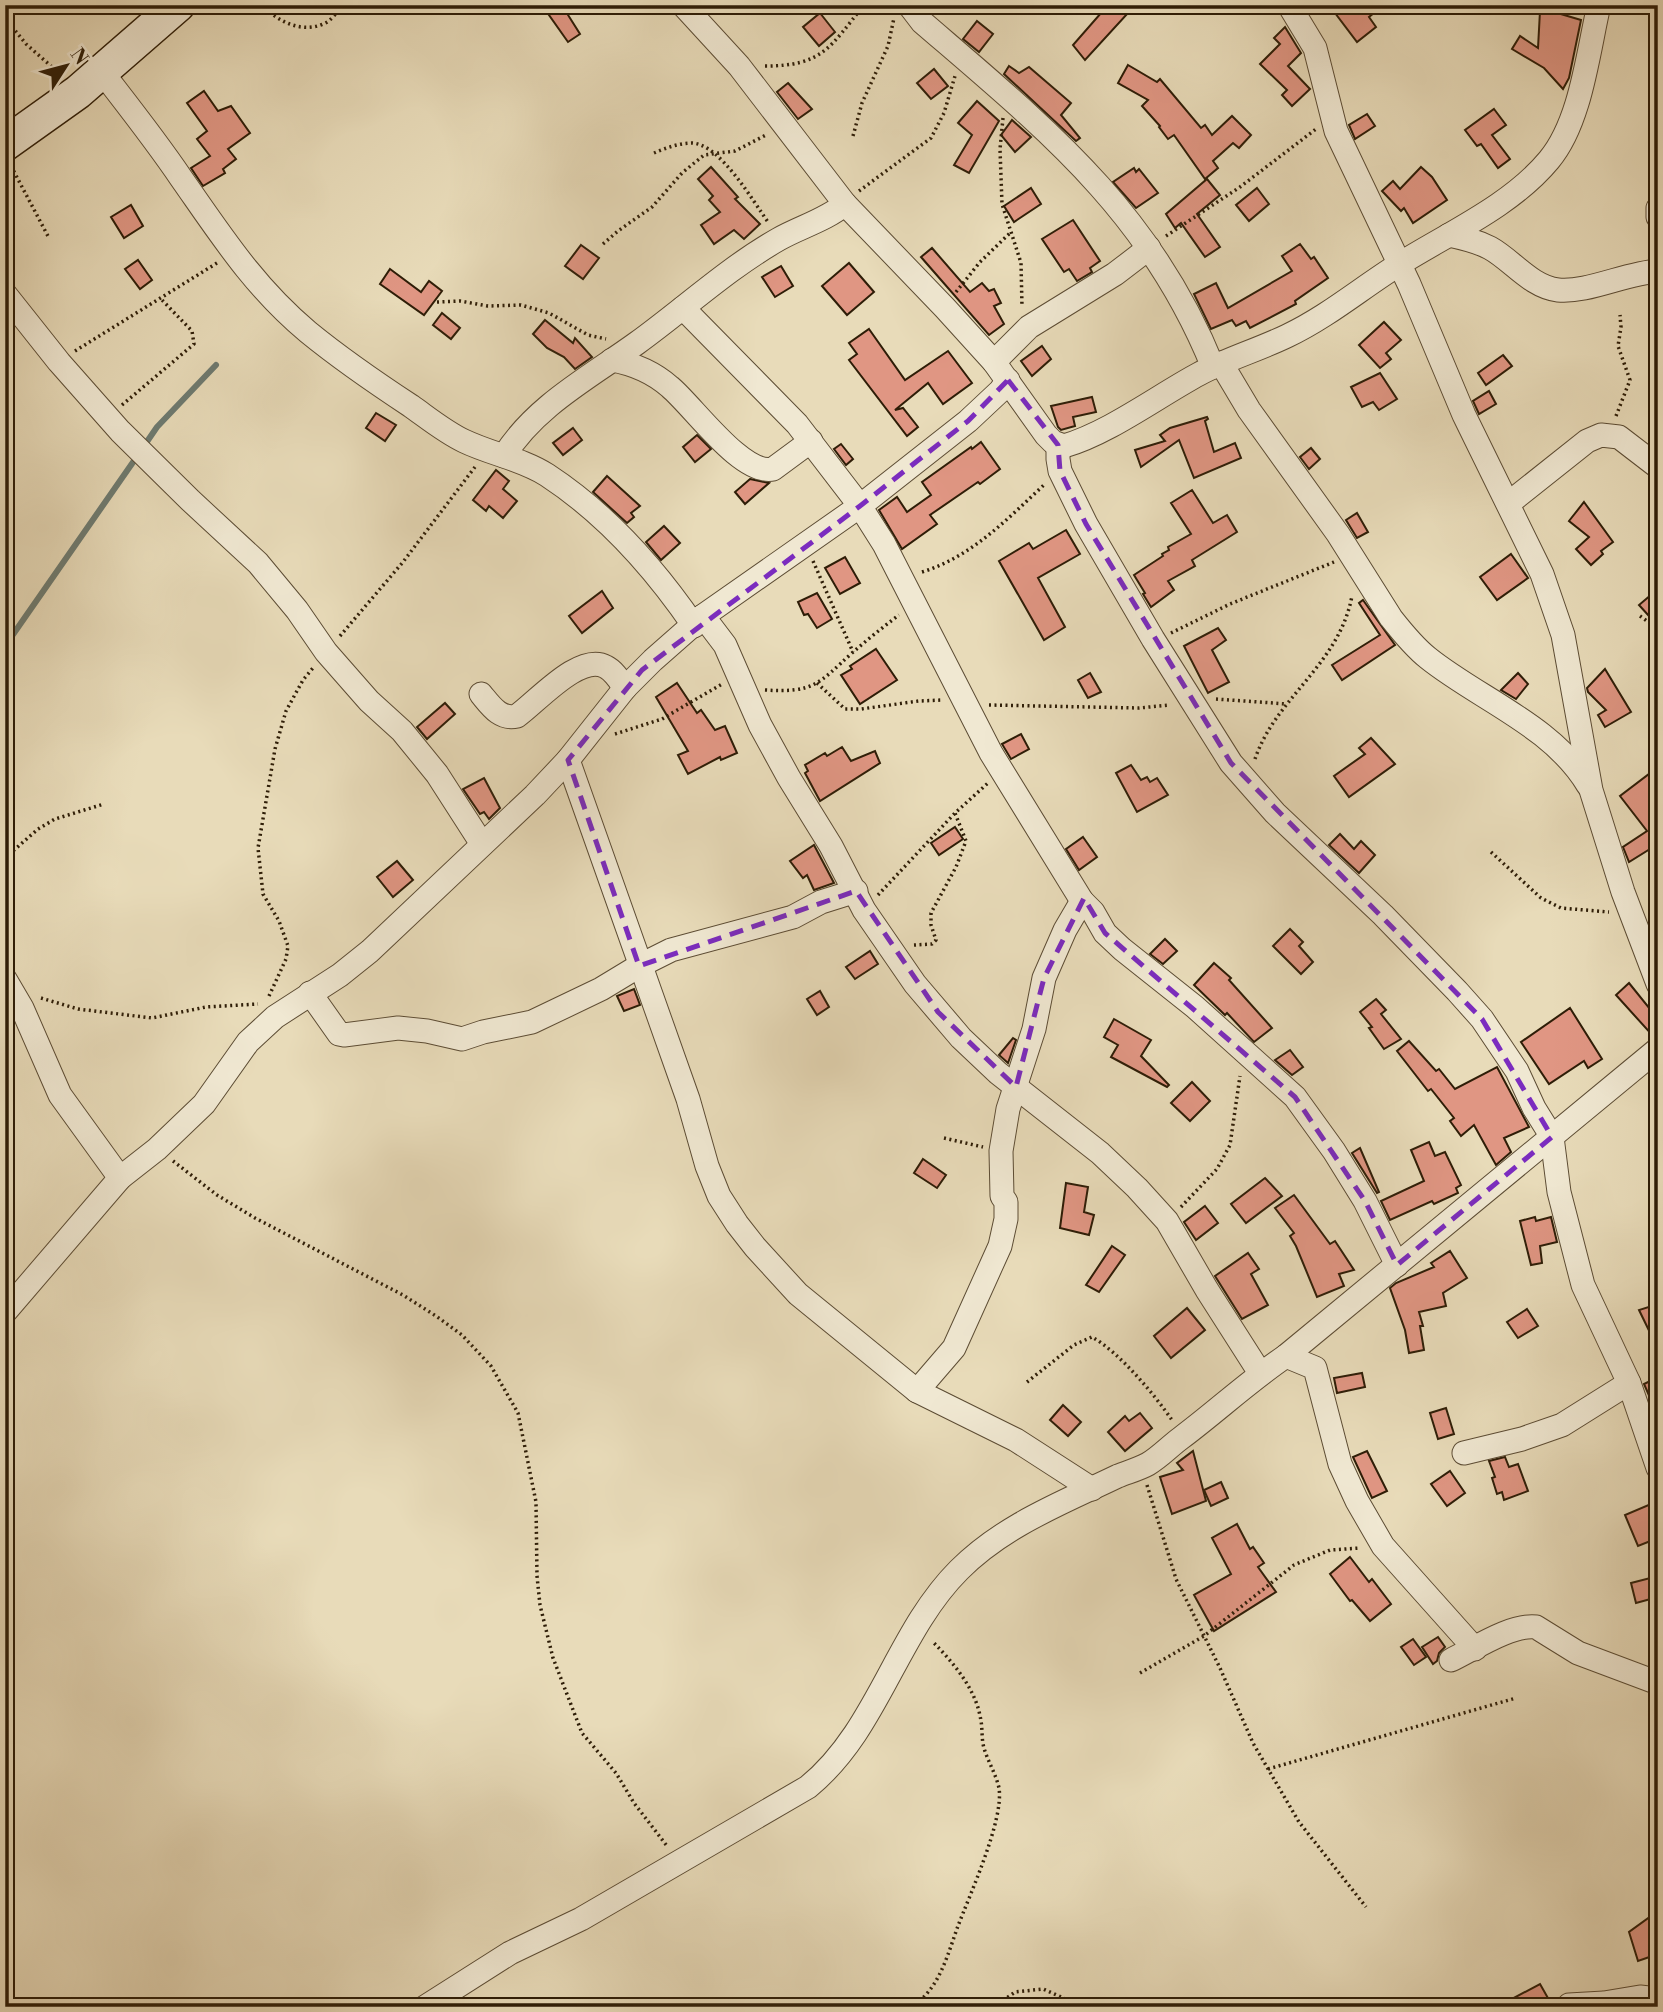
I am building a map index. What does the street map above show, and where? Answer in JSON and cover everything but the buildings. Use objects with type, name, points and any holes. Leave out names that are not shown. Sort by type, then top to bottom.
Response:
[{"type":"street","points":[[8,154],[178,5]]},
{"type":"street","points":[[683,5],[739,66],[845,204],[1001,371],[1037,424],[1058,445],[1064,446],[1085,439],[1217,365],[1264,347],[1312,323],[1532,178],[1559,146],[1580,91],[1599,5]]},
{"type":"street","points":[[1289,5],[1315,48],[1331,116],[1357,177],[1400,263],[1444,370],[1542,574],[1563,635],[1591,790],[1658,984]]},
{"type":"street","points":[[902,7],[1007,96],[1085,168],[1139,232],[1174,286],[1217,365],[1308,491],[1407,638],[1428,658],[1506,709],[1557,749],[1580,771],[1591,790]]},
{"type":"street","points":[[90,82],[170,161],[233,254],[271,299],[332,351],[443,429],[545,474],[603,522],[699,621],[726,645],[774,752],[821,827],[884,940],[938,1013],[989,1065],[1100,1153],[1167,1221],[1260,1373]]},
{"type":"street","points":[[494,452],[533,417],[638,342],[748,258],[779,239],[836,212],[845,204]]},
{"type":"street","points":[[1658,208],[1658,217]]},
{"type":"street","points":[[1449,235],[1473,240],[1492,249],[1540,285],[1557,290],[1575,289],[1629,275],[1658,271]]},
{"type":"street","points":[[5,1312],[120,1178],[157,1149],[204,1104],[248,1042],[265,1025],[340,975],[370,951],[535,795],[568,760],[625,688],[653,660],[699,621],[860,506],[968,421],[1000,391],[1001,371],[1029,327],[1115,274],[1149,248]]},
{"type":"street","points":[[5,294],[59,362],[114,424],[258,563],[303,617],[326,652],[369,701],[402,731],[436,774],[482,844]]},
{"type":"street","points":[[682,308],[811,441],[860,506],[884,544],[1002,772],[1082,901],[1093,912],[1105,933],[1195,1007],[1295,1097],[1365,1201],[1397,1265]]},
{"type":"street","points":[[612,360],[630,363],[663,381],[734,452],[758,467],[773,469],[811,441]]},
{"type":"street","points":[[1509,503],[1587,441],[1601,435],[1619,436],[1658,467]]},
{"type":"street","points":[[1058,445],[1060,471],[1086,524],[1153,639],[1231,763],[1247,784],[1383,915],[1482,1018],[1517,1071],[1534,1108],[1552,1137],[1559,1192],[1583,1285],[1629,1383],[1658,1468]]},
{"type":"street","points":[[481,695],[499,713],[508,718],[517,716],[577,668],[594,664],[605,666],[625,688]]},
{"type":"street","points":[[568,760],[688,1099],[707,1166],[719,1196],[737,1224],[798,1294],[917,1391],[1016,1440],[1092,1489]]},
{"type":"street","points":[[310,993],[339,1034],[398,1028],[462,1039],[532,1022],[601,989],[671,950],[793,917],[821,902],[858,897]]},
{"type":"street","points":[[917,1391],[954,1348],[1000,1246],[1006,1210],[1006,1202],[1002,1196],[1004,1124],[1034,1029],[1044,978],[1065,930],[1082,901]]},
{"type":"street","points":[[8,985],[22,1008],[60,1095],[120,1178]]},
{"type":"street","points":[[425,2007],[510,1953],[581,1919],[787,1802],[822,1776],[855,1734],[926,1611],[958,1571],[978,1553],[1014,1526],[1141,1466],[1184,1436],[1260,1373],[1286,1356],[1658,1049]]},
{"type":"street","points":[[1312,1333],[1315,1368],[1340,1464],[1357,1501],[1383,1546],[1475,1649]]},
{"type":"street","points":[[1286,1356],[1315,1368]]},
{"type":"street","points":[[1464,1453],[1562,1426],[1629,1383]]},
{"type":"street","points":[[1451,1660],[1516,1628],[1536,1627],[1577,1653],[1658,1683]]},
{"type":"street","points":[[1569,2006],[1640,1997],[1658,1999]]},
{"type":"path","points":[[261,5],[286,24],[311,26],[325,24],[340,9]]},
{"type":"path","points":[[540,5],[546,8],[564,5]]},
{"type":"path","points":[[739,66],[796,65],[821,55],[864,5]]},
{"type":"path","points":[[853,136],[862,103],[902,7]]},
{"type":"path","points":[[5,18],[26,44],[48,61],[90,82]]},
{"type":"path","points":[[845,204],[863,187],[931,138],[952,93],[957,53]]},
{"type":"path","points":[[1007,96],[1001,127],[1002,204],[1021,263],[1021,304],[1029,327]]},
{"type":"path","points":[[1149,248],[1246,182],[1331,116]]},
{"type":"path","points":[[603,244],[652,206],[669,186],[704,155],[724,154],[746,147],[783,124]]},
{"type":"path","points":[[654,153],[693,143],[715,153],[779,239]]},
{"type":"path","points":[[8,154],[48,238]]},
{"type":"path","points":[[945,308],[980,262],[1011,232]]},
{"type":"path","points":[[59,362],[233,254]]},
{"type":"path","points":[[114,424],[194,344],[192,331],[161,299]]},
{"type":"path","points":[[438,302],[460,301],[488,306],[521,305],[549,313],[588,335],[638,342]]},
{"type":"path","points":[[1609,434],[1630,380],[1618,346],[1620,315]]},
{"type":"path","points":[[248,1042],[288,951],[285,933],[263,894],[258,848],[275,749],[286,711],[303,680],[440,517],[473,469],[494,452]]},
{"type":"path","points":[[898,572],[905,576],[925,572],[979,544],[1060,471]]},
{"type":"path","points":[[805,543],[853,652]]},
{"type":"path","points":[[1153,639],[1177,632],[1230,604],[1352,559],[1352,592],[1345,624],[1329,651],[1287,704],[1257,753],[1247,784]]},
{"type":"path","points":[[585,738],[612,735],[662,719],[742,681],[789,691],[817,684],[830,676],[853,652],[913,603]]},
{"type":"path","points":[[1640,615],[1658,629]]},
{"type":"path","points":[[817,684],[845,709],[962,696],[981,705],[1139,708],[1229,699],[1287,704]]},
{"type":"path","points":[[858,897],[868,902],[887,887],[955,813],[1002,772]]},
{"type":"path","points":[[5,858],[38,829],[55,819],[104,804]]},
{"type":"path","points":[[884,940],[926,946],[936,940],[931,925],[931,913],[960,860],[967,841],[955,813]]},
{"type":"path","points":[[1491,852],[1541,898],[1561,908],[1632,914]]},
{"type":"path","points":[[8,985],[78,1009],[152,1018],[206,1007],[265,1004]]},
{"type":"path","points":[[1167,1221],[1217,1169],[1230,1145],[1245,1052]]},
{"type":"path","points":[[944,1138],[975,1147],[1002,1146]]},
{"type":"path","points":[[157,1149],[217,1195],[403,1295],[436,1316],[462,1335],[491,1366],[518,1413],[536,1502],[540,1605],[553,1658],[568,1699],[582,1733],[616,1773],[634,1803],[678,1862]]},
{"type":"path","points":[[1027,1382],[1073,1345],[1092,1337],[1111,1350],[1161,1404],[1184,1436]]},
{"type":"path","points":[[1141,1466],[1176,1579],[1253,1743],[1299,1822],[1366,1908]]},
{"type":"path","points":[[1140,1673],[1204,1636],[1294,1565],[1330,1550],[1383,1546]]},
{"type":"path","points":[[910,2007],[930,1990],[940,1971],[977,1880],[999,1809],[999,1790],[984,1748],[980,1716],[973,1694],[950,1661],[917,1628]]},
{"type":"path","points":[[1268,1769],[1516,1698]]},
{"type":"path","points":[[994,2007],[1014,1992],[1043,1989],[1082,2006]]},
{"type":"highlighted area","points":[[1008,380],[1058,445],[1060,471],[1086,524],[1231,763],[1482,1019],[1552,1137],[1397,1265],[1365,1201],[1295,1097],[1105,933],[1084,898],[1044,978],[1016,1087],[938,1012],[856,891],[639,966],[568,760],[642,670],[968,421]]},
{"type":"waterway","points":[[144,446],[157,427],[216,365]]},
{"type":"waterway","points":[[5,646],[138,455]]}]
